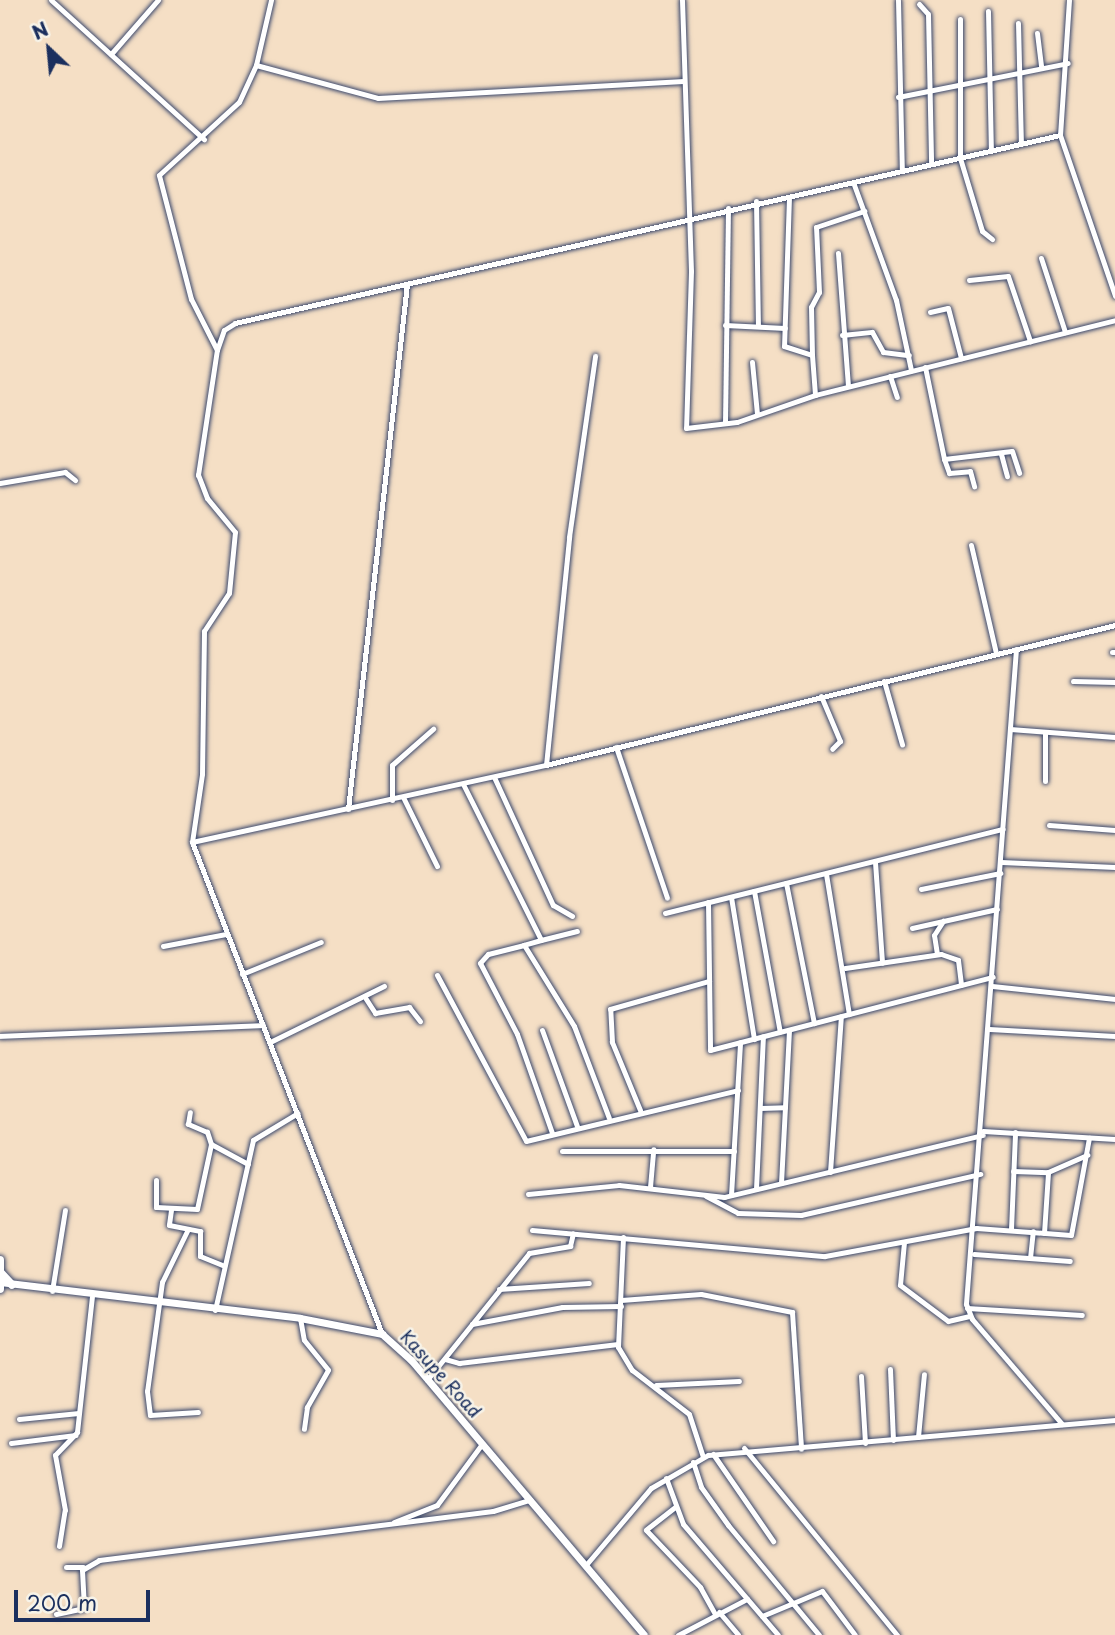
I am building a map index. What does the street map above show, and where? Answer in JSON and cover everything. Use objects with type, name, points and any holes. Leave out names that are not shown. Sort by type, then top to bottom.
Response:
[{"type":"main road","points":[[0,1260],[0,1289]]},
{"type":"main road","points":[[0,1271],[13,1285],[0,1296]]},
{"type":"street","points":[[51,0],[204,139]]},
{"type":"street","points":[[111,54],[159,0]]},
{"type":"street","points":[[217,350],[191,299],[159,181],[165,169],[204,139],[239,102],[256,65],[271,0]]},
{"type":"street","points":[[682,0],[689,219],[685,426],[725,423],[848,386],[1115,320]]},
{"type":"street","points":[[898,0],[898,97],[902,170]]},
{"type":"street","points":[[1069,0],[1068,63],[1059,91],[1060,135],[1112,280],[1115,296]]},
{"type":"street","points":[[919,4],[928,14],[931,163]]},
{"type":"street","points":[[988,11],[992,150]]},
{"type":"street","points":[[960,19],[960,158],[982,231],[992,239]]},
{"type":"street","points":[[1018,23],[1023,72],[1021,144]]},
{"type":"street","points":[[1037,33],[1041,68]]},
{"type":"street","points":[[898,97],[1068,63]]},
{"type":"street","points":[[256,65],[378,98],[684,81]]},
{"type":"street","points":[[382,1334],[192,842],[203,767],[204,631],[229,593],[235,532],[206,498],[196,456],[217,350],[228,325],[703,216],[756,201],[789,197],[1060,135]]},
{"type":"street","points":[[853,182],[909,355],[911,370]]},
{"type":"street","points":[[789,197],[785,349],[812,355]]},
{"type":"street","points":[[756,201],[758,324]]},
{"type":"street","points":[[688,204],[703,216]]},
{"type":"street","points":[[725,423],[728,208]]},
{"type":"street","points":[[815,395],[811,307],[819,292],[816,227],[863,211]]},
{"type":"street","points":[[838,253],[842,335],[848,386]]},
{"type":"street","points":[[1041,258],[1065,332]]},
{"type":"street","points":[[970,280],[1008,276],[1030,341]]},
{"type":"street","points":[[348,809],[407,284]]},
{"type":"street","points":[[930,312],[948,308],[961,358]]},
{"type":"street","points":[[725,325],[758,324],[785,328]]},
{"type":"street","points":[[842,335],[872,332],[883,352],[909,355]]},
{"type":"street","points":[[546,765],[569,537],[595,356]]},
{"type":"street","points":[[752,362],[757,414]]},
{"type":"street","points":[[925,367],[949,473],[970,471],[974,486]]},
{"type":"street","points":[[890,376],[897,397]]},
{"type":"street","points":[[944,459],[1012,451],[1019,473]]},
{"type":"street","points":[[1001,454],[1007,476]]},
{"type":"street","points":[[0,484],[65,472],[75,480]]},
{"type":"street","points":[[971,545],[996,653]]},
{"type":"street","points":[[192,842],[546,765],[1115,625]]},
{"type":"street","points":[[1016,649],[976,1228],[967,1308],[969,1316],[1062,1424]]},
{"type":"street","points":[[884,681],[902,744]]},
{"type":"street","points":[[1073,681],[1115,682]]},
{"type":"street","points":[[821,696],[840,741],[832,749]]},
{"type":"street","points":[[392,800],[392,765],[433,729]]},
{"type":"street","points":[[1010,729],[1115,737]]},
{"type":"street","points":[[1045,732],[1045,781]]},
{"type":"street","points":[[616,747],[667,898]]},
{"type":"street","points":[[494,777],[553,905],[572,916]]},
{"type":"street","points":[[463,784],[541,940]]},
{"type":"street","points":[[403,797],[438,866]]},
{"type":"street","points":[[1049,825],[1115,830]]},
{"type":"street","points":[[665,913],[1003,830]]},
{"type":"street","points":[[875,862],[882,963]]},
{"type":"street","points":[[1001,862],[1115,867]]},
{"type":"street","points":[[921,889],[1000,873]]},
{"type":"street","points":[[826,874],[845,968],[849,1014]]},
{"type":"street","points":[[786,883],[814,1023]]},
{"type":"street","points":[[754,891],[780,1032]]},
{"type":"street","points":[[731,897],[754,1039]]},
{"type":"street","points":[[708,902],[709,1049],[993,977]]},
{"type":"street","points":[[912,928],[997,909]]},
{"type":"street","points":[[937,954],[934,935],[943,921]]},
{"type":"street","points":[[552,1133],[517,1034],[480,963],[524,945],[578,931]]},
{"type":"street","points":[[163,946],[226,934]]},
{"type":"street","points":[[242,974],[321,942]]},
{"type":"street","points":[[524,945],[573,1023],[609,1118]]},
{"type":"street","points":[[845,968],[937,954],[958,960],[961,985]]},
{"type":"street","points":[[437,975],[524,1139],[640,1110],[738,1090]]},
{"type":"street","points":[[640,1110],[612,1042],[610,1009],[709,981]]},
{"type":"street","points":[[270,1042],[366,999],[384,986]]},
{"type":"street","points":[[992,986],[1115,999]]},
{"type":"street","points":[[366,999],[373,1013],[409,1007],[420,1021]]},
{"type":"street","points":[[830,1172],[841,1016]]},
{"type":"street","points":[[0,1036],[263,1026]]},
{"type":"street","points":[[989,1029],[1115,1036]]},
{"type":"street","points":[[542,1030],[577,1126]]},
{"type":"street","points":[[781,1183],[789,1030]]},
{"type":"street","points":[[756,1189],[764,1036]]},
{"type":"street","points":[[731,1195],[740,1042]]},
{"type":"street","points":[[760,1108],[785,1107]]},
{"type":"street","points":[[156,1180],[155,1206],[171,1210],[197,1209],[211,1144],[207,1132],[188,1124],[190,1112]]},
{"type":"street","points":[[215,1311],[222,1265],[256,1138],[298,1113]]},
{"type":"street","points":[[1012,1229],[1016,1132]]},
{"type":"street","points":[[528,1194],[650,1187],[706,1196],[731,1195],[983,1133],[1016,1132],[1115,1139]]},
{"type":"street","points":[[532,1230],[825,1256],[976,1228],[1044,1233],[1075,1232],[1089,1138]]},
{"type":"street","points":[[211,1144],[248,1164]]},
{"type":"street","points":[[562,1151],[653,1149],[734,1152]]},
{"type":"street","points":[[650,1187],[653,1149]]},
{"type":"street","points":[[1013,1171],[1048,1172],[1087,1154]]},
{"type":"street","points":[[1044,1233],[1048,1172]]},
{"type":"street","points":[[706,1196],[738,1213],[801,1215],[980,1174]]},
{"type":"street","points":[[52,1291],[65,1210]]},
{"type":"street","points":[[171,1210],[169,1225],[201,1232],[200,1256],[222,1265]]},
{"type":"street","points":[[188,1229],[156,1305],[147,1374],[150,1415],[198,1412]]},
{"type":"street","points":[[1030,1258],[1033,1231]]},
{"type":"street","points":[[427,1380],[531,1251],[570,1246],[573,1233]]},
{"type":"street","points":[[623,1237],[618,1344],[632,1370],[656,1385],[691,1416],[704,1457]]},
{"type":"street","points":[[904,1242],[900,1285],[948,1321],[969,1316]]},
{"type":"street","points":[[974,1254],[1070,1261]]},
{"type":"street","name":"Kasupe Road","points":[[0,1282],[156,1305],[300,1318],[382,1334],[427,1380],[644,1635]]},
{"type":"street","points":[[499,1289],[589,1283]]},
{"type":"street","points":[[472,1324],[562,1307],[701,1294],[792,1312],[801,1449]]},
{"type":"street","points":[[60,1546],[65,1510],[55,1455],[76,1435],[92,1297]]},
{"type":"street","points":[[967,1308],[1082,1315]]},
{"type":"street","points":[[300,1318],[304,1340],[328,1370],[307,1407],[304,1429]]},
{"type":"street","points":[[445,1359],[459,1363],[618,1344]]},
{"type":"street","points":[[891,1369],[893,1440]]},
{"type":"street","points":[[918,1437],[924,1374]]},
{"type":"street","points":[[861,1376],[865,1443]]},
{"type":"street","points":[[656,1385],[739,1381]]},
{"type":"street","points":[[19,1419],[79,1413]]},
{"type":"street","points":[[585,1566],[666,1478],[713,1454],[744,1448],[801,1449],[1115,1420]]},
{"type":"street","points":[[11,1443],[76,1435]]},
{"type":"street","points":[[394,1522],[437,1505],[482,1444]]},
{"type":"street","points":[[744,1448],[897,1635]]},
{"type":"street","points":[[713,1454],[773,1541]]},
{"type":"street","points":[[693,1462],[701,1487],[819,1635]]},
{"type":"street","points":[[666,1478],[675,1507],[778,1635]]},
{"type":"street","points":[[66,1567],[83,1567],[106,1558],[394,1522],[530,1500]]},
{"type":"street","points":[[675,1507],[646,1530],[700,1587],[717,1613],[738,1635]]},
{"type":"street","points":[[57,1614],[84,1608],[83,1567]]},
{"type":"street","points":[[761,1616],[822,1591],[855,1635]]},
{"type":"street","points":[[678,1635],[747,1599]]}]
